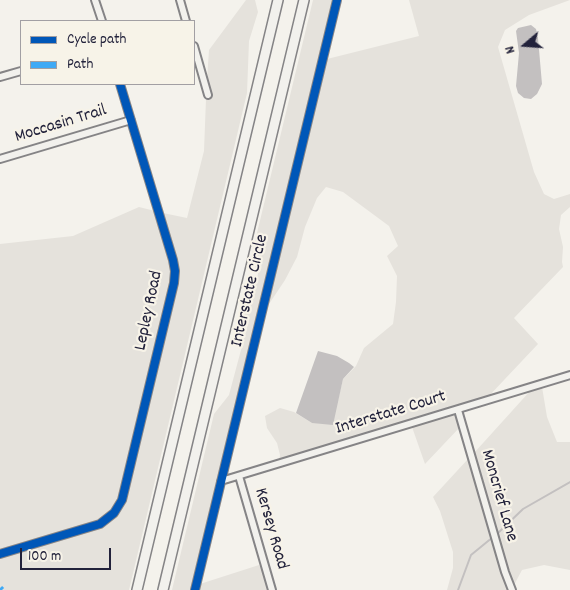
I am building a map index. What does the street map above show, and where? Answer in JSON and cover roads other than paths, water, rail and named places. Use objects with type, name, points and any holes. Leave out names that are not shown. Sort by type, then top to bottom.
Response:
[{"type":"highway","points":[[137,590],[278,0]]},
{"type":"highway","points":[[163,590],[304,0]]},
{"type":"street","points":[[95,0],[102,20]]},
{"type":"street","points":[[180,0],[186,20]]},
{"type":"street","name":"Interstate Circle","points":[[195,590],[336,0]]},
{"type":"street","points":[[195,50],[208,95]]},
{"type":"street","points":[[0,77],[20,71]]},
{"type":"street","name":"Lepley Road","points":[[0,554],[100,524],[112,515],[122,500],[175,277],[173,260],[120,85]]},
{"type":"street","name":"Moccasin Trail","points":[[0,159],[131,120]]},
{"type":"street","name":"Interstate Court","points":[[221,481],[570,375]]},
{"type":"street","name":"Moncrief Lane","points":[[458,410],[505,572],[512,590]]},
{"type":"street","name":"Kersey Road","points":[[239,476],[272,590]]},
{"type":"waterway","points":[[497,534],[523,509],[570,482]]},
{"type":"waterway","points":[[458,590],[471,555],[493,537]]}]
